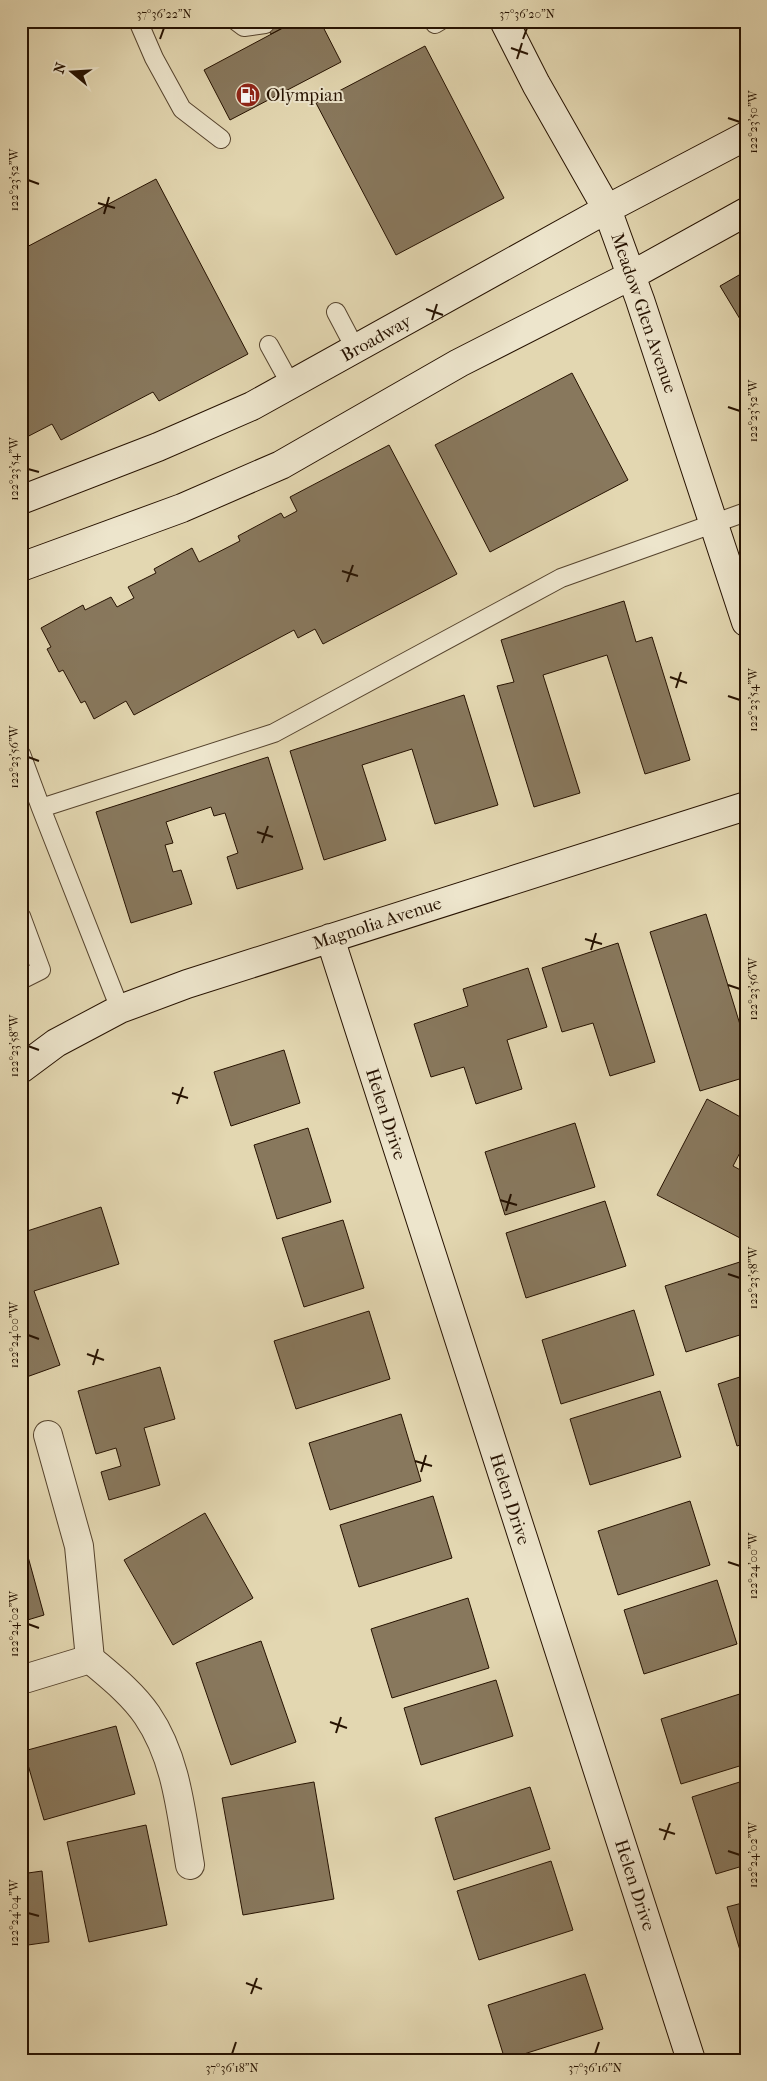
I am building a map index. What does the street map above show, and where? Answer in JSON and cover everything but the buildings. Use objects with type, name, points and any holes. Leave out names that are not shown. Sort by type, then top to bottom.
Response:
[{"type":"street","name":"Meadow Glen Avenue","points":[[504,21],[536,84],[606,209],[632,276],[746,622]]},
{"type":"street","name":"Broadway","points":[[21,500],[158,447],[244,410],[356,350],[606,209],[746,136]]},
{"type":"street","points":[[21,567],[182,508],[281,464],[459,363],[632,276],[746,212]]},
{"type":"street","name":"Magnolia Avenue","points":[[21,1069],[56,1043],[120,1009],[187,984],[746,806]]},
{"type":"street","name":"Helen Drive","points":[[330,938],[691,2060]]},
{"type":"street","points":[[48,1435],[79,1546],[90,1659],[119,1684],[147,1715],[167,1752],[176,1786],[190,1864]]},
{"type":"street","points":[[21,1680],[90,1659]]},
{"type":"lane","points":[[138,21],[154,58],[182,109],[221,140]]},
{"type":"lane","points":[[236,21],[244,27],[265,24]]},
{"type":"lane","points":[[336,312],[356,350]]},
{"type":"lane","points":[[269,345],[291,385]]},
{"type":"lane","points":[[41,808],[274,733],[561,578],[746,512]]},
{"type":"lane","points":[[21,754],[120,1009]]},
{"type":"lane","points":[[21,916],[41,970],[21,980]]},
{"type":"place","name":"Olympian","points":[[248,95]]}]
